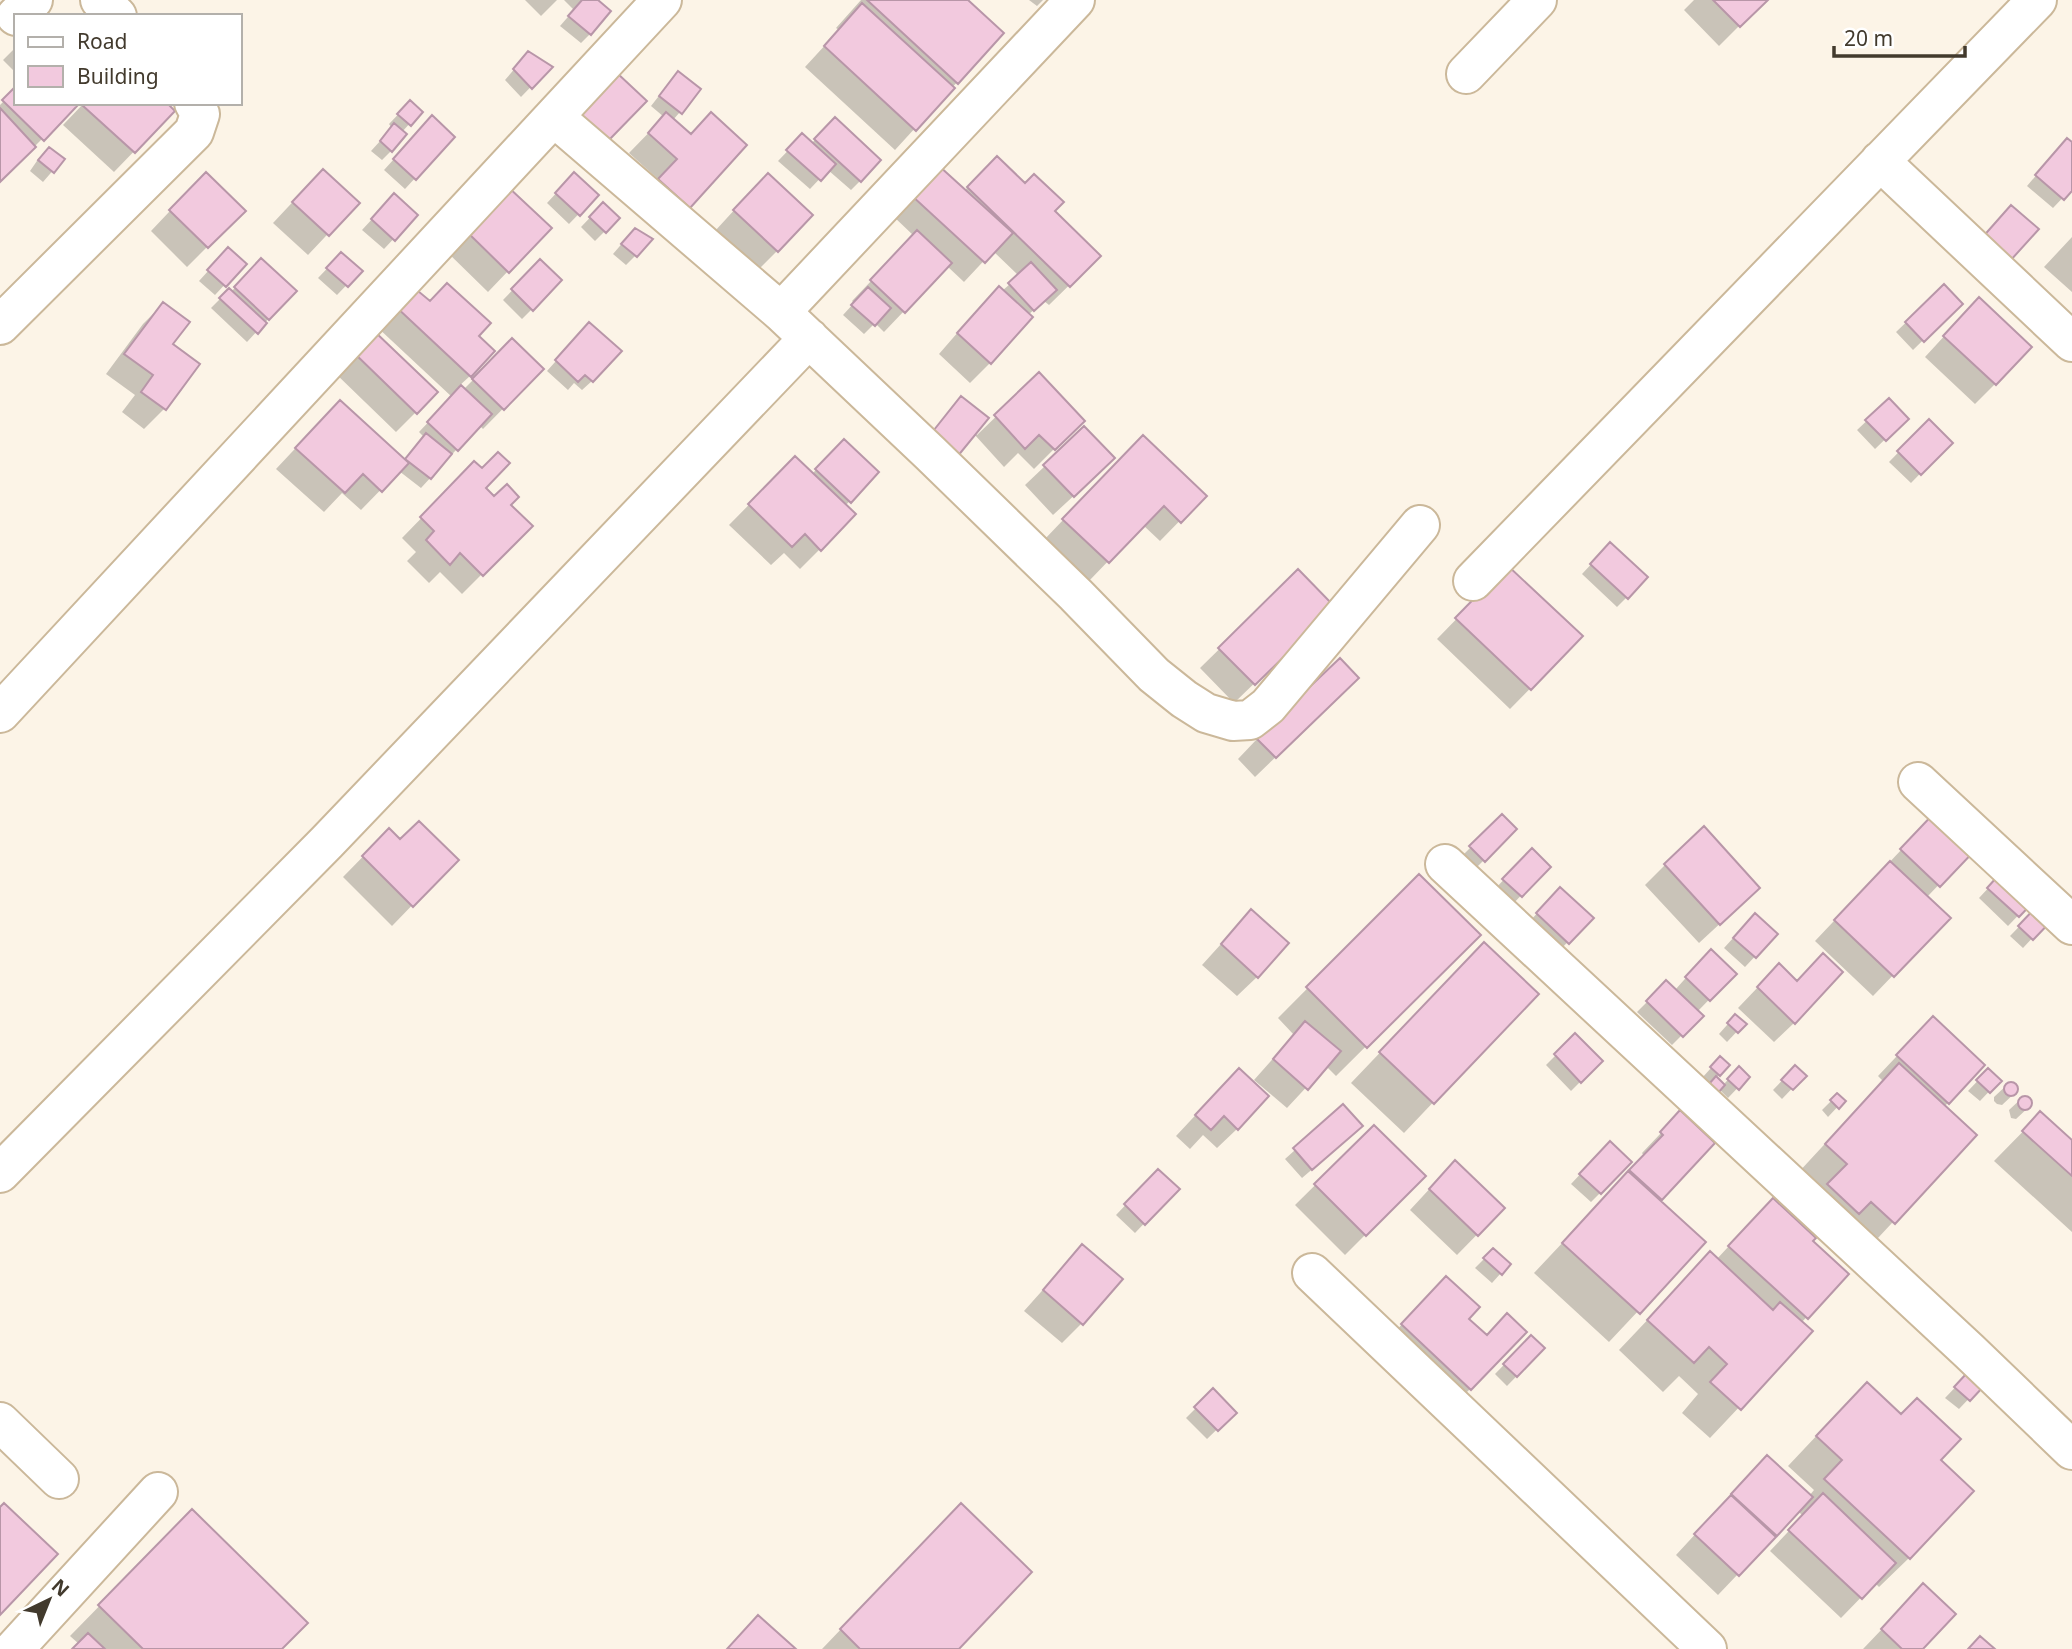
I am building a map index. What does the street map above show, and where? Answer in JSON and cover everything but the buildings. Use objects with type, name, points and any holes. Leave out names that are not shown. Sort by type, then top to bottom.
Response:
[{"type":"street","points":[[18,14],[33,0]]},
{"type":"street","points":[[100,0],[115,14]]},
{"type":"street","points":[[0,713],[662,0]]},
{"type":"street","points":[[781,312],[1075,0]]},
{"type":"street","points":[[1466,74],[1537,0]]},
{"type":"street","points":[[1473,581],[2037,0]]},
{"type":"street","points":[[0,32],[14,18]]},
{"type":"street","points":[[0,325],[194,132],[200,114],[195,105]]},
{"type":"street","points":[[554,117],[781,312],[960,481],[1154,674],[1206,713],[1233,721],[1250,720],[1268,706],[1420,525]]},
{"type":"street","points":[[1880,161],[2072,342]]},
{"type":"street","points":[[0,1173],[327,842],[809,338]]},
{"type":"street","points":[[1918,782],[2072,925]]},
{"type":"street","points":[[1445,864],[2072,1450]]},
{"type":"street","points":[[1312,1273],[1707,1649]]},
{"type":"street","points":[[0,1422],[59,1479]]},
{"type":"street","points":[[14,1649],[158,1492]]}]
